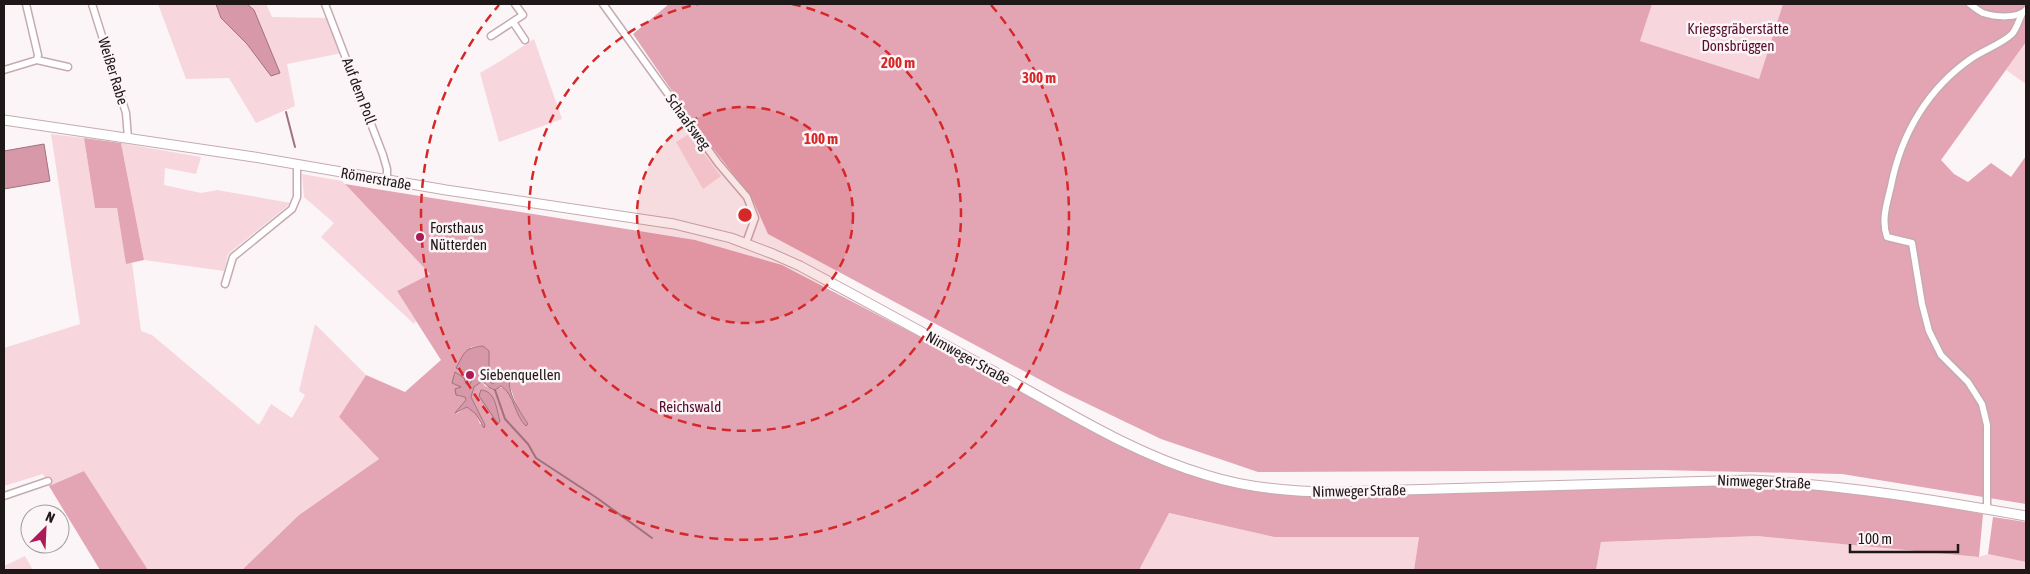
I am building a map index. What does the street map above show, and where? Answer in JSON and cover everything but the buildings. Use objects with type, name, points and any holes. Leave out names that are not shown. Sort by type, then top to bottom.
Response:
[{"type":"main road","name":"Römerstraße","points":[[4,120],[128,138],[386,181],[655,221],[710,232],[746,243]]},
{"type":"main road","name":"Nimweger Straße","points":[[746,243],[800,266],[1143,451],[1184,468],[1231,482],[1278,489],[1334,492],[1752,480],[1839,486],[2026,516]]},
{"type":"street","points":[[26,4],[38,55],[37,60]]},
{"type":"street","name":"Weißer Rabe","points":[[92,4],[126,113],[128,138]]},
{"type":"street","name":"Auf dem Poll","points":[[325,4],[383,155],[387,169],[386,181]]},
{"type":"street","points":[[490,36],[523,15],[515,4]]},
{"type":"street","name":"Schaafsweg","points":[[603,4],[718,163],[747,197],[755,218],[746,243]]},
{"type":"street","points":[[1970,4],[1982,13],[2003,16],[2024,12]]},
{"type":"street","points":[[1987,509],[1987,426],[1982,404],[1968,382],[1942,355],[1929,331],[1922,304],[1912,243],[1888,237],[1883,224],[1895,163],[1907,132],[1923,107],[1942,83],[1972,58],[2012,34],[2024,12]]},
{"type":"street","points":[[513,22],[524,40]]},
{"type":"street","points":[[4,70],[37,60],[68,67]]},
{"type":"street","points":[[225,284],[233,258],[292,209],[297,197],[297,165]]},
{"type":"street","points":[[4,496],[48,481]]},
{"type":"green space","points":[[158,4],[266,4],[272,17],[329,18],[342,53],[287,64],[295,106],[256,123],[229,78],[186,79]]},
{"type":"green space","points":[[669,4],[1652,4],[1640,41],[1759,79],[1783,4],[2026,4],[2026,42],[1941,160],[1954,174],[1968,182],[1991,163],[2011,177],[2026,156],[2026,504],[1842,474],[1659,470],[1258,472],[1161,439],[1063,392],[768,234],[752,198],[698,129],[633,34]]},
{"type":"green space","name":"Kriegsgräberstätte Donsbrüggen","points":[[1652,4],[1783,4],[1759,79],[1640,41]]},
{"type":"green space","points":[[534,39],[562,119],[499,142],[480,73]]},
{"type":"green space","points":[[2026,42],[2026,84],[2006,70]]},
{"type":"green space","points":[[51,134],[84,138],[95,208],[117,208],[126,263],[132,263],[141,331],[152,335],[259,425],[271,404],[292,418],[305,395],[299,391],[315,324],[366,375],[339,417],[379,459],[299,515],[242,570],[148,570],[84,471],[49,486],[43,474],[4,486],[4,348],[80,324]]},
{"type":"green space","points":[[689,134],[721,176],[703,189],[676,142]]},
{"type":"green space","points":[[84,138],[121,143],[144,260],[126,264],[117,208],[95,208]]},
{"type":"green space","points":[[121,143],[201,157],[196,174],[165,168],[164,185],[201,193],[217,190],[291,203],[228,254],[224,271],[144,260]]},
{"type":"green space","points":[[302,174],[342,181],[430,274],[397,291],[416,321],[414,324],[321,237],[334,223],[304,197]]},
{"type":"green space","name":"Reichswald","points":[[345,184],[695,240],[782,265],[1045,402],[1185,468],[1278,489],[1665,482],[1839,486],[1983,514],[1979,557],[1757,536],[1601,542],[1596,570],[1414,570],[1419,537],[1274,537],[1169,513],[1139,570],[242,570],[299,515],[379,459],[339,417],[366,375],[405,392],[441,360],[397,291],[430,274]],"holes":[[[483,346],[489,351],[489,381],[493,384],[498,373],[510,377],[508,381],[517,406],[526,422],[522,422],[510,396],[504,388],[498,387],[495,390],[485,386],[482,381],[474,387],[471,397],[485,425],[480,424],[476,414],[467,407],[456,414],[466,400],[465,397],[458,396],[455,390],[461,387],[452,383],[455,373],[463,378],[466,384],[472,382],[473,378],[468,375],[471,347]]]},
{"type":"green space","points":[[84,471],[148,570],[100,570],[70,521],[70,504],[60,504],[49,486]]},
{"type":"green space","points":[[1168,513],[1274,537],[1419,537],[1414,570],[1139,570]]},
{"type":"green space","points":[[1993,517],[2026,522],[2026,562],[1988,554]]},
{"type":"green space","points":[[1757,536],[1979,557],[1988,554],[2026,562],[2026,570],[1596,570],[1601,542]]},
{"type":"green space","points":[[25,556],[33,570],[4,570],[4,566]]},
{"type":"shaded area","points":[[216,4],[247,4],[254,10],[280,73],[271,76],[247,44],[221,18]]},
{"type":"shaded area","points":[[44,144],[50,181],[4,189],[4,151]]},
{"type":"shaded area","points":[[483,346],[489,351],[489,381],[493,384],[500,372],[510,375],[510,388],[517,407],[528,424],[526,426],[506,390],[501,386],[495,390],[482,381],[474,387],[471,397],[485,425],[484,428],[476,414],[467,407],[455,413],[466,400],[465,397],[456,395],[455,389],[461,387],[452,383],[455,372],[464,378],[466,384],[470,384],[473,378],[456,368],[468,350]]},
{"type":"shaded area","points":[[481,390],[486,391],[493,397],[500,421],[498,424],[479,396]]},
{"type":"waterway","points":[[286,112],[295,147]]},
{"type":"waterway","points":[[495,390],[505,419],[528,444],[536,458],[597,498],[652,538]]},
{"type":"place","name":"Forsthaus Nütterden","points":[[420,237]]},
{"type":"place","name":"Siebenquellen","points":[[470,375]]}]
